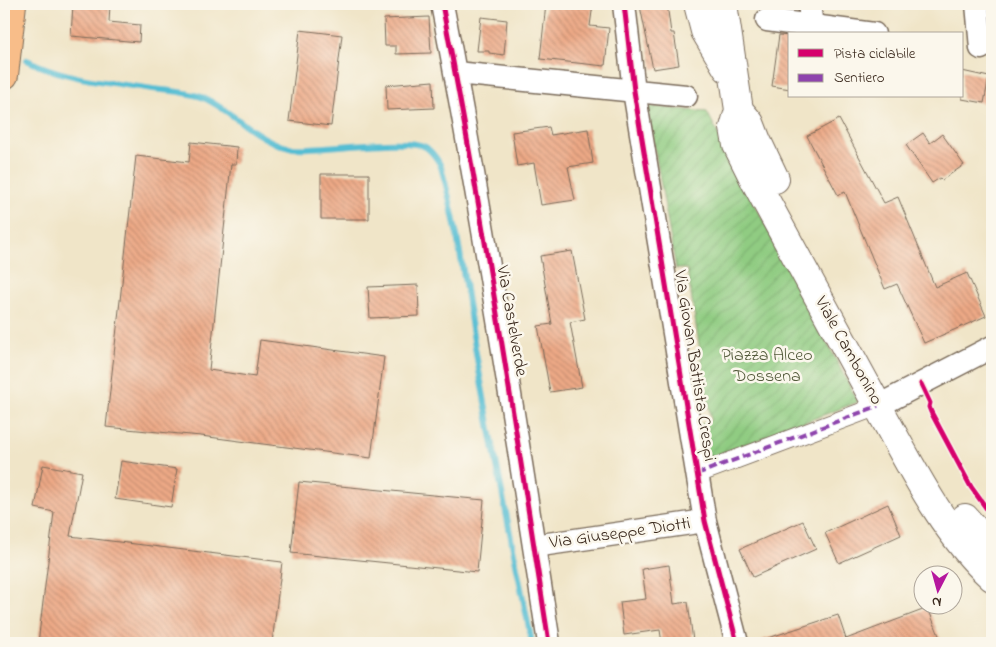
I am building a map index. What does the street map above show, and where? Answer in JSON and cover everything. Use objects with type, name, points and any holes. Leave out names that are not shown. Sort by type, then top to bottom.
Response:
[{"type":"main road","points":[[4,75],[12,4]]},
{"type":"street","name":"Via Castelverde","points":[[442,4],[456,73],[549,643]]},
{"type":"street","name":"Via Giovan Battista Crespi","points":[[624,4],[634,91],[705,521],[737,643]]},
{"type":"street","points":[[698,4],[705,30],[734,80]]},
{"type":"street","name":"Viale Cambonino","points":[[723,4],[740,110],[734,128],[737,145],[886,402],[951,499],[971,526],[992,549]]},
{"type":"street","points":[[734,80],[741,28],[739,4]]},
{"type":"street","points":[[809,4],[812,26]]},
{"type":"street","points":[[977,4],[979,47]]},
{"type":"street","points":[[767,20],[858,32]]},
{"type":"street","points":[[456,73],[686,96]]},
{"type":"street","points":[[698,474],[886,402],[992,347]]},
{"type":"street","name":"Viale Cambonino","points":[[886,402],[934,505],[955,536],[992,578]]},
{"type":"street","name":"Via Giuseppe Diotti","points":[[534,546],[705,521]]},
{"type":"green space","name":"Piazza Alceo Dossena","points":[[647,106],[707,112],[858,402],[707,459],[701,424],[711,420],[687,269],[676,269]]},
{"type":"building","points":[[73,4],[110,5],[109,22],[140,25],[139,42],[71,36]]},
{"type":"building","points":[[546,4],[593,4],[590,26],[609,28],[605,66],[540,59]]},
{"type":"building","points":[[667,4],[671,33],[674,33],[679,65],[653,69],[640,6]]},
{"type":"building","points":[[429,17],[431,53],[396,54],[396,46],[385,46],[384,19]]},
{"type":"building","points":[[481,17],[507,20],[504,55],[489,53],[489,51],[477,51]]},
{"type":"building","points":[[300,30],[342,35],[331,126],[289,121]]},
{"type":"building","points":[[779,35],[788,36],[788,89],[772,86]]},
{"type":"building","points":[[964,71],[989,77],[984,103],[962,99],[964,98]]},
{"type":"building","points":[[433,81],[434,108],[387,110],[386,85]]},
{"type":"building","points":[[839,119],[884,203],[898,197],[935,287],[967,273],[986,316],[924,343],[897,284],[885,289],[845,192],[838,195],[807,136]]},
{"type":"building","points":[[549,127],[551,135],[588,129],[593,163],[568,167],[575,200],[541,205],[534,163],[517,166],[512,132]]},
{"type":"building","points":[[923,133],[930,143],[942,134],[964,165],[942,180],[940,178],[932,183],[906,145]]},
{"type":"building","points":[[191,142],[237,147],[236,164],[231,164],[209,370],[255,377],[260,340],[384,357],[371,458],[201,436],[106,427],[136,156],[189,162]]},
{"type":"building","points":[[321,174],[369,174],[369,219],[321,219]]},
{"type":"building","points":[[572,251],[585,319],[570,322],[582,387],[550,392],[538,326],[552,324],[540,256]]},
{"type":"building","points":[[418,285],[419,316],[370,318],[368,287]]},
{"type":"building","points":[[121,461],[177,469],[171,507],[115,499]]},
{"type":"building","points":[[43,465],[82,472],[70,536],[282,562],[272,643],[38,643],[54,512],[35,508]]},
{"type":"building","points":[[299,482],[484,500],[477,572],[291,553]]},
{"type":"building","points":[[888,504],[901,535],[839,563],[825,533]]},
{"type":"building","points":[[803,521],[816,549],[753,577],[740,549]]},
{"type":"building","points":[[669,565],[674,604],[688,602],[693,641],[662,643],[660,630],[624,635],[620,602],[646,599],[642,569]]},
{"type":"building","points":[[914,613],[930,614],[942,643],[763,643],[762,640],[838,615],[846,639]]},
{"type":"waterway","points":[[27,60],[42,67],[73,76],[198,96],[215,104],[258,134],[281,145],[293,148],[402,143],[417,144],[427,148],[433,154],[441,167],[453,214],[483,395],[532,643]]},
{"type":"marked path","points":[[697,474],[878,406]]},
{"type":"cycle path","points":[[442,4],[485,243],[549,643]]},
{"type":"cycle path","points":[[624,4],[634,91],[705,521],[737,643]]},
{"type":"cycle path","points":[[921,384],[930,403],[931,412],[971,487],[992,516]]}]
